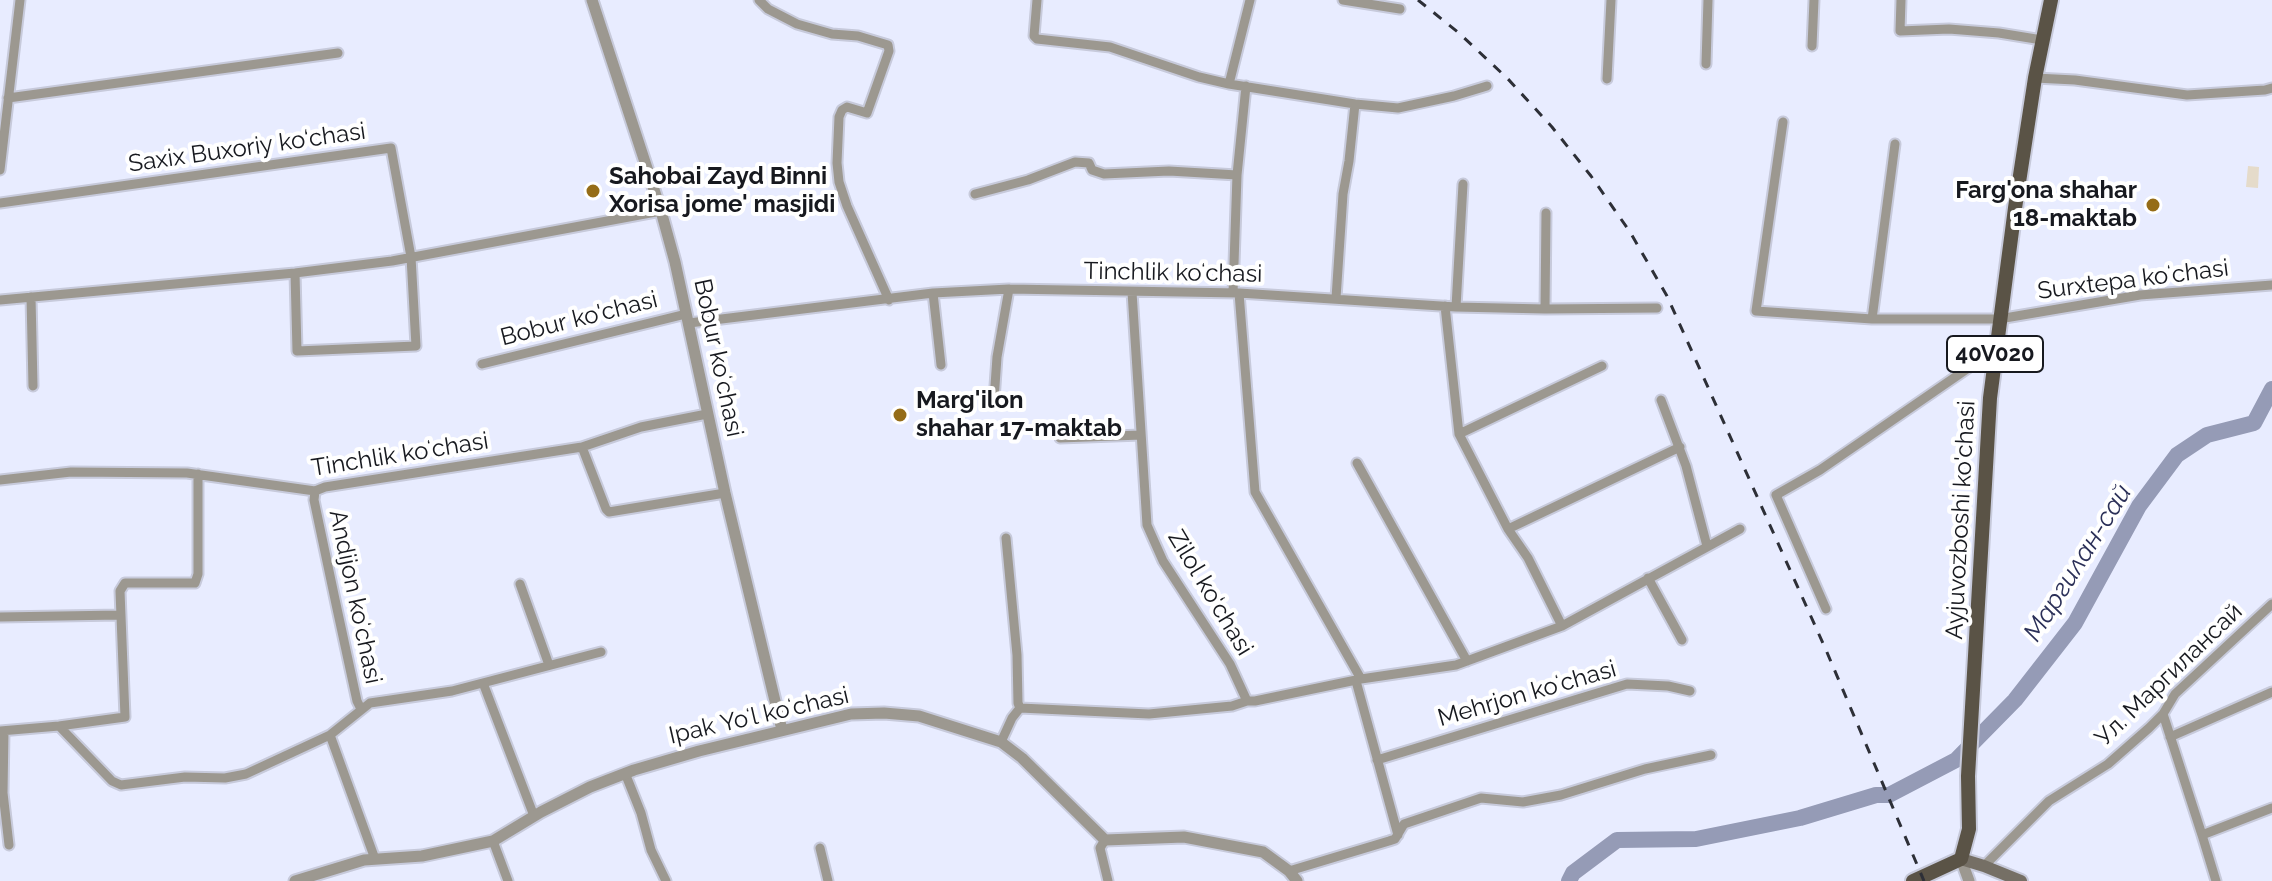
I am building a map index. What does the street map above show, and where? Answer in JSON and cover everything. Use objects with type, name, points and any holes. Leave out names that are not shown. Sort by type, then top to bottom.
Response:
[{"type":"main road","name":"Ayjuvozboshi ko'chasi","points":[[1961,859],[1969,829],[1968,776],[1989,413],[1999,319],[2035,78],[2051,0]]},
{"type":"main road","points":[[1913,881],[1961,859],[2021,881]]},
{"type":"street","points":[[0,170],[20,0]]},
{"type":"street","name":"Bobur koʻchasi","points":[[592,0],[661,211],[782,730]]},
{"type":"street","points":[[759,0],[768,9],[797,24],[888,45],[889,51],[867,113],[847,107],[842,110],[837,163],[847,206],[889,300]]},
{"type":"street","points":[[1037,0],[1034,36],[1037,39],[1110,47],[1229,84],[1398,108],[1487,86]]},
{"type":"street","points":[[1229,84],[1250,0]]},
{"type":"street","points":[[1343,0],[1400,9]]},
{"type":"street","points":[[1607,79],[1611,0]]},
{"type":"street","points":[[1706,64],[1708,0]]},
{"type":"street","points":[[1812,46],[1814,0]]},
{"type":"street","points":[[1901,0],[1900,31],[1949,29],[2042,40]]},
{"type":"street","points":[[8,98],[338,53]]},
{"type":"street","points":[[2035,78],[2075,80],[2187,95],[2272,88]]},
{"type":"street","points":[[1246,86],[1237,175],[1236,293],[1255,492],[1358,680],[1398,835]]},
{"type":"street","points":[[1336,298],[1343,194],[1355,104]]},
{"type":"street","name":"Surxtepa koʻchasi","points":[[1783,122],[1756,311],[1872,319],[1999,319],[2140,295],[2272,285]]},
{"type":"street","points":[[1872,319],[1895,144]]},
{"type":"street","name":"Saxix Buxoriy ko‘chasi","points":[[0,203],[391,148],[411,257]]},
{"type":"street","points":[[975,194],[1028,180],[1075,162],[1089,163],[1092,170],[1104,174],[1169,171],[1237,175]]},
{"type":"street","points":[[1456,307],[1463,184]]},
{"type":"street","points":[[0,300],[295,273],[411,257],[661,211]]},
{"type":"street","points":[[1545,309],[1546,213]]},
{"type":"street","points":[[295,273],[297,351],[416,346],[411,257]]},
{"type":"street","points":[[994,400],[997,357],[1009,289]]},
{"type":"street","name":"Tinchlik koʻchasi","points":[[688,319],[933,293],[1009,289],[1236,293],[1456,307],[1657,308]]},
{"type":"street","name":"Zilol ko‘chasi","points":[[1132,292],[1147,525],[1163,561],[1230,664],[1247,701]]},
{"type":"street","points":[[933,293],[941,365]]},
{"type":"street","points":[[31,297],[33,386]]},
{"type":"street","points":[[1445,306],[1459,434],[1562,626]]},
{"type":"street","name":"Bobur ko'chasi","points":[[482,364],[688,319]]},
{"type":"street","points":[[1826,609],[1776,495],[1820,470],[1996,349]]},
{"type":"street","points":[[1459,434],[1602,366]]},
{"type":"street","points":[[1661,400],[1680,447],[1707,546]]},
{"type":"street","name":"Tinchlik koʻchasi","points":[[0,480],[71,472],[198,474],[315,491],[582,447],[641,427],[707,414]]},
{"type":"street","points":[[1060,438],[1141,435]]},
{"type":"street","points":[[582,447],[609,512],[725,493]]},
{"type":"street","points":[[1508,529],[1680,447]]},
{"type":"street","points":[[1357,463],[1467,661]]},
{"type":"street","points":[[9,845],[3,793],[2,731],[125,717],[120,591],[125,583],[190,584],[197,581],[198,474]]},
{"type":"street","name":"Andijon koʻchasi","points":[[315,491],[314,500],[361,709]]},
{"type":"street","points":[[1020,708],[1149,714],[1232,706],[1358,680],[1456,665],[1562,626],[1740,529]]},
{"type":"street","points":[[1006,538],[1020,708]]},
{"type":"street","points":[[1648,578],[1682,640]]},
{"type":"street","points":[[520,584],[549,665]]},
{"type":"street","name":"Ул. Маргилансай","points":[[1984,866],[2049,801],[2108,764],[2163,714],[2175,694],[2272,604]]},
{"type":"street","points":[[0,617],[120,615]]},
{"type":"street","name":"Andijon koʻchasi","points":[[59,726],[112,781],[121,785],[185,777],[225,778],[246,774],[330,735],[370,703],[423,697],[601,652]]},
{"type":"street","points":[[483,683],[534,816]]},
{"type":"street","name":"Mehrjon koʻchasi","points":[[1377,760],[1627,684],[1668,686],[1690,691]]},
{"type":"street","points":[[2170,737],[2272,692]]},
{"type":"street","points":[[1001,742],[1020,708]]},
{"type":"street","name":"Ipak Yoʻl koʻchasi","points":[[295,881],[364,860],[422,856],[493,841],[590,787],[625,773],[699,751],[851,714],[919,716],[1001,742],[1022,758],[1105,840]]},
{"type":"street","points":[[2163,714],[2216,881]]},
{"type":"street","points":[[330,735],[375,859]]},
{"type":"street","points":[[1108,881],[1100,848],[1105,840],[1184,837],[1263,852],[1293,876],[1395,839],[1404,824],[1481,798],[1523,802],[1561,795],[1645,769],[1711,755]]},
{"type":"street","points":[[625,773],[651,850],[666,881]]},
{"type":"street","points":[[2202,835],[2272,808]]},
{"type":"street","points":[[493,841],[508,881]]},
{"type":"street","points":[[820,848],[828,881]]},
{"type":"street","points":[[1961,859],[1969,881]]},
{"type":"shaded area","points":[[2248,166],[2259,167],[2258,188],[2246,187]]},
{"type":"waterway","name":"Маргилан-сай","points":[[1569,881],[1573,873],[1617,840],[1696,839],[1800,818],[1876,795],[1889,795],[1956,760],[2015,700],[2075,623],[2139,506],[2177,455],[2207,435],[2254,423],[2272,389]]},
{"type":"railway","points":[[1418,0],[1508,79],[1552,127],[1630,232],[1667,296],[1826,650],[1924,881]]},
{"type":"place","name":"Sahobai Zayd Binni Xorisa jome' masjidi","points":[[593,191]]},
{"type":"place","name":"Farg'ona shahar 18-maktab","points":[[2153,205]]},
{"type":"place","name":"Marg'ilon shahar 17-maktab","points":[[900,415]]}]
